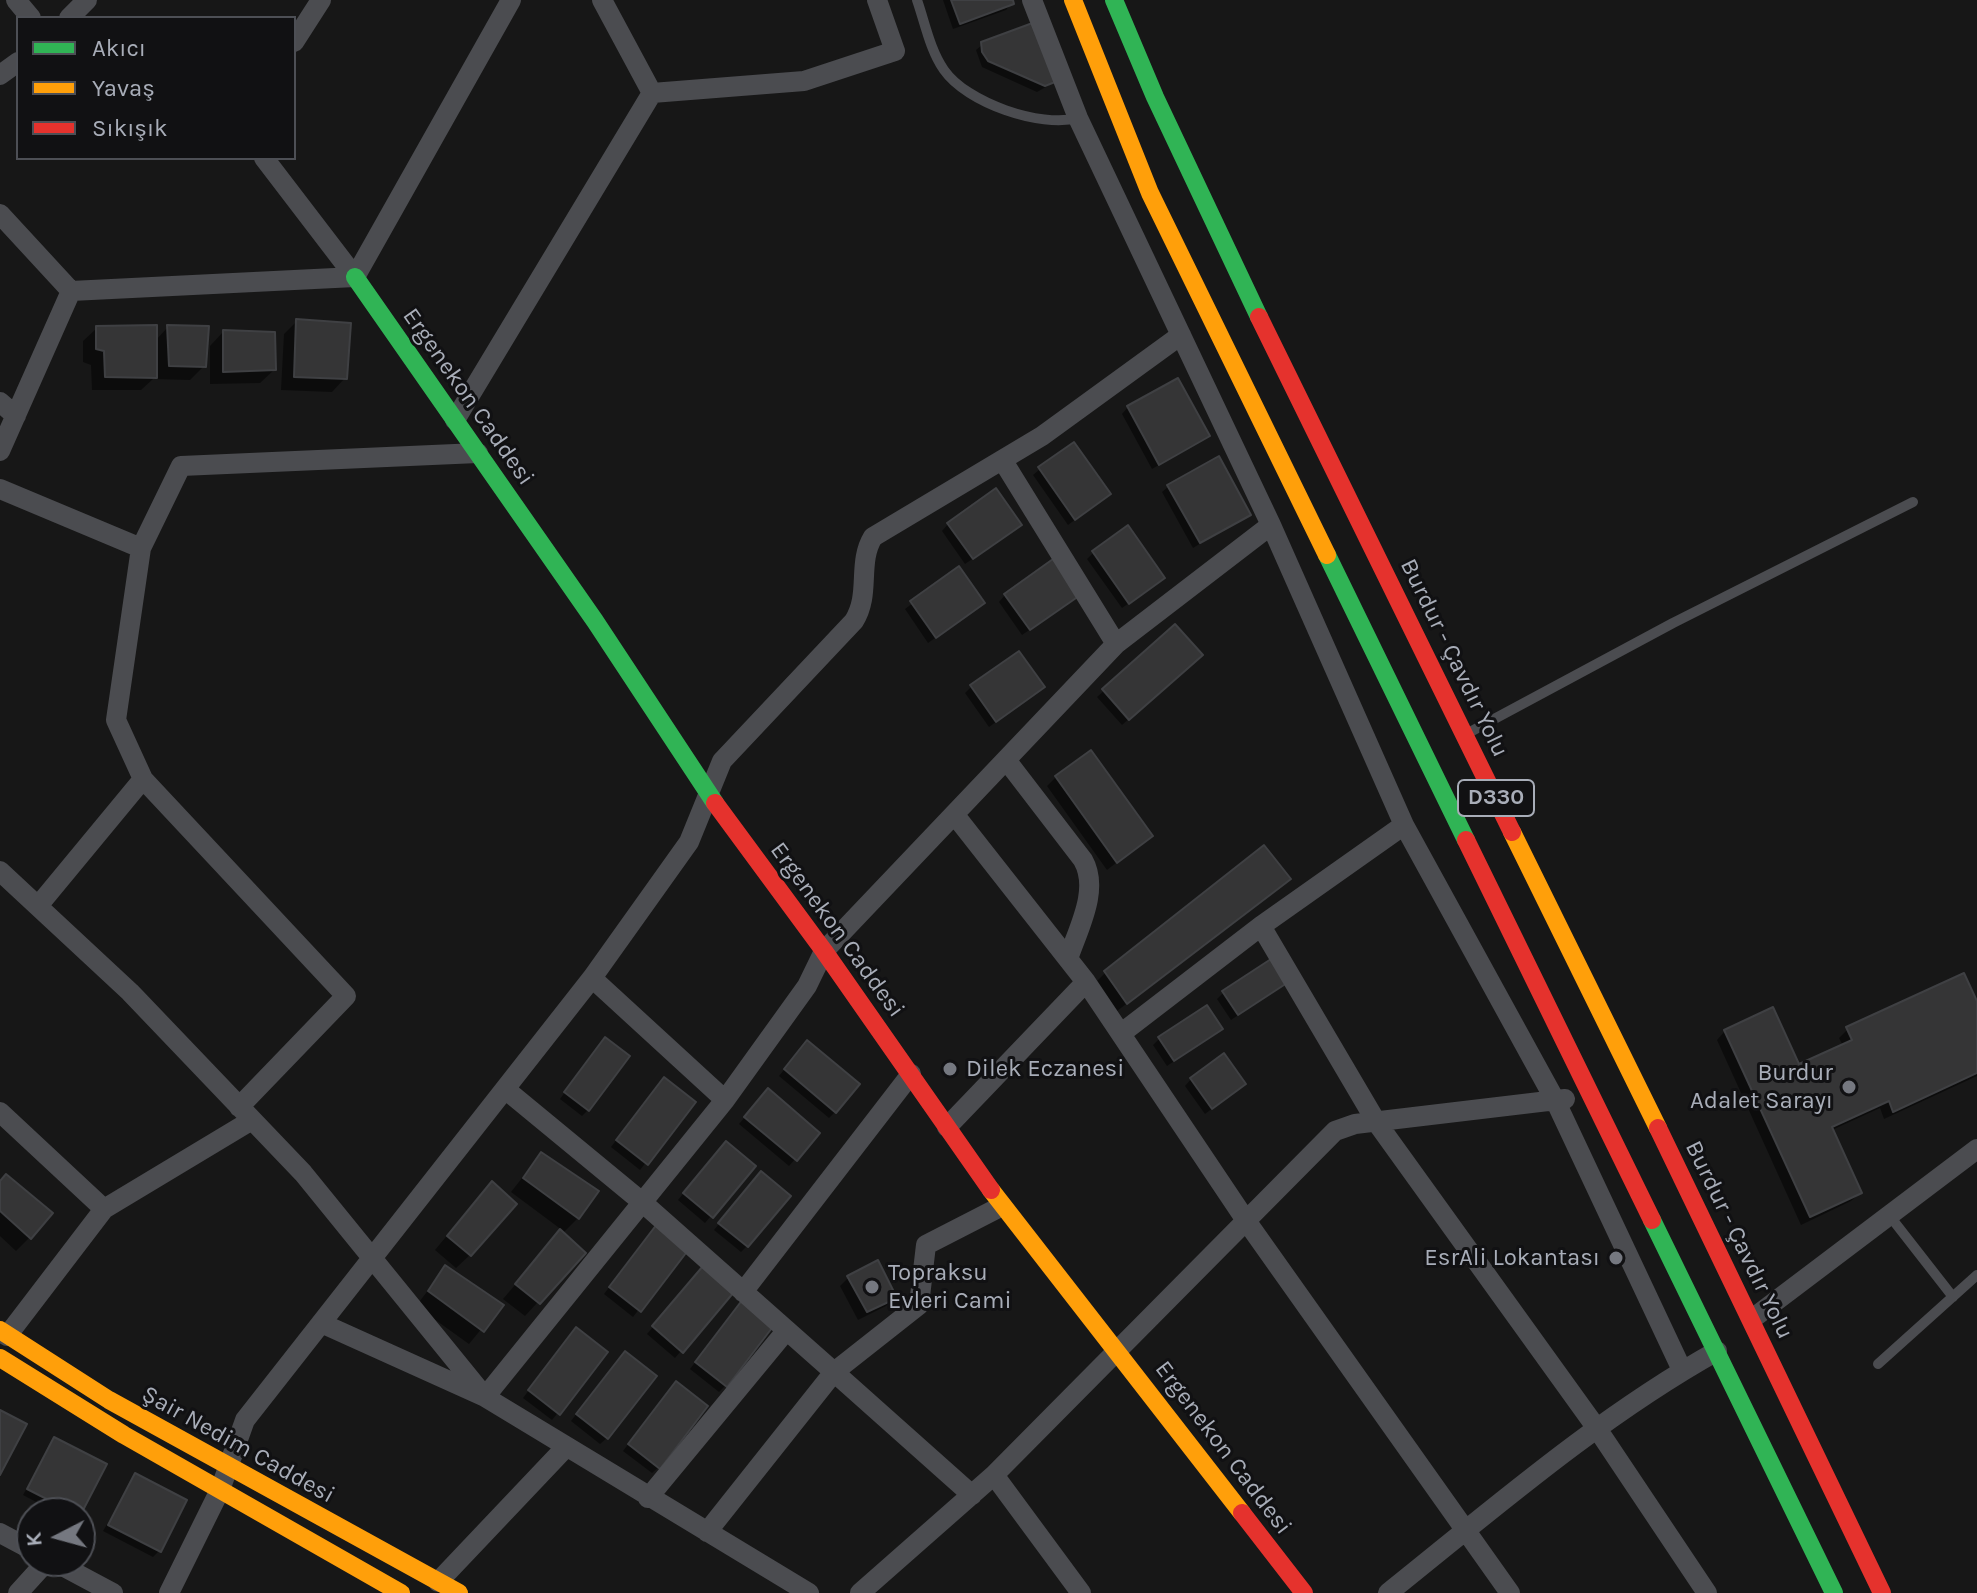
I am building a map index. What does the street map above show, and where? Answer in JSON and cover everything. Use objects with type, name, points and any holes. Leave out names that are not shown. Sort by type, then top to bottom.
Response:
[{"type":"main road","name":"D330","points":[[1073,0],[1150,193],[1834,1593]]},
{"type":"main road","name":"Burdur - Çavdır Yolu","points":[[1114,0],[1230,258],[1752,1319],[1882,1593]]},
{"type":"main road","name":"Ergenekon Caddesi","points":[[355,277],[595,621],[707,793],[824,951],[1002,1206],[1304,1593]]},
{"type":"main road","name":"Şair Nedim Caddesi","points":[[4,1333],[109,1400],[459,1593]]},
{"type":"main road","points":[[0,1358],[220,1490],[401,1593]]},
{"type":"street","points":[[16,0],[29,16]]},
{"type":"street","points":[[71,16],[87,0]]},
{"type":"street","points":[[296,39],[321,0]]},
{"type":"street","points":[[355,277],[511,0]]},
{"type":"street","points":[[602,0],[652,93]]},
{"type":"street","points":[[652,93],[804,81],[895,51],[877,0]]},
{"type":"street","points":[[1032,0],[1078,118],[1271,525],[1404,825],[1555,1100],[1682,1370]]},
{"type":"street","points":[[455,420],[652,93]]},
{"type":"street","points":[[266,160],[355,277]]},
{"type":"street","points":[[0,214],[71,291]]},
{"type":"street","points":[[71,291],[355,277]]},
{"type":"street","points":[[0,451],[8,409],[71,291]]},
{"type":"street","points":[[169,1593],[220,1490],[226,1465],[245,1420],[592,978],[689,842],[707,793],[731,750],[854,621],[864,598],[866,551],[873,537],[1003,461],[1081,410],[1181,335]]},
{"type":"street","points":[[4,1333],[104,1209],[246,1113],[346,996],[143,779],[116,720],[141,548],[181,466],[478,453]]},
{"type":"street","points":[[1003,461],[1116,644]]},
{"type":"street","points":[[0,489],[141,548]]},
{"type":"street","points":[[485,1397],[725,1100],[807,986],[824,951],[1116,644],[1271,525]]},
{"type":"street","points":[[1007,761],[1090,874],[1091,886],[1068,959]]},
{"type":"street","points":[[38,906],[143,779]]},
{"type":"street","points":[[954,814],[1123,1032],[1247,1222],[1510,1593]]},
{"type":"street","points":[[1123,1032],[1261,926],[1404,825]]},
{"type":"street","points":[[0,871],[130,992],[303,1173],[485,1397]]},
{"type":"street","points":[[1261,926],[1377,1123],[1598,1430],[1707,1593]]},
{"type":"street","points":[[592,978],[725,1100]]},
{"type":"street","points":[[947,1127],[1086,982]]},
{"type":"street","points":[[743,1292],[911,1074]]},
{"type":"street","points":[[505,1089],[642,1202],[972,1495]]},
{"type":"street","points":[[860,1593],[994,1475],[1247,1222],[1327,1137],[1345,1126],[1591,1095]]},
{"type":"street","points":[[0,1112],[104,1209]]},
{"type":"street","points":[[1752,1319],[1977,1149]]},
{"type":"street","points":[[707,1532],[834,1372],[919,1305],[926,1245],[1002,1206]]},
{"type":"street","points":[[321,1323],[485,1397],[809,1593]]},
{"type":"street","points":[[648,1498],[786,1331]]},
{"type":"street","points":[[1388,1593],[1598,1430],[1682,1370],[1717,1351]]},
{"type":"street","points":[[438,1582],[566,1447]]},
{"type":"street","points":[[994,1475],[1081,1593]]},
{"type":"street","points":[[18,1593],[32,1577]]},
{"type":"street","points":[[83,1577],[113,1593]]},
{"type":"lane","points":[[917,0],[939,61],[967,92],[1042,121],[1078,118]]},
{"type":"lane","points":[[1465,735],[1673,623],[1913,502]]},
{"type":"lane","points":[[1889,1215],[1953,1297]]},
{"type":"lane","points":[[1878,1364],[1977,1275]]},
{"type":"building","points":[[951,0],[1013,0],[1014,4],[960,24]]},
{"type":"building","points":[[1038,21],[1060,80],[1045,86],[988,61],[982,52],[981,42]]},
{"type":"building","points":[[296,319],[351,323],[347,379],[294,377]]},
{"type":"building","points":[[157,325],[157,378],[105,377],[104,351],[96,349],[96,326]]},
{"type":"building","points":[[167,325],[209,326],[206,367],[169,366]]},
{"type":"building","points":[[223,330],[275,332],[276,370],[223,372]]},
{"type":"building","points":[[1178,378],[1210,436],[1159,465],[1127,406]]},
{"type":"building","points":[[1074,442],[1111,494],[1075,520],[1038,467]]},
{"type":"building","points":[[1219,456],[1251,515],[1200,543],[1167,485]]},
{"type":"building","points":[[996,488],[1022,525],[973,559],[947,523]]},
{"type":"building","points":[[1128,525],[1165,578],[1129,604],[1092,551]]},
{"type":"building","points":[[1053,559],[1079,596],[1030,630],[1004,594]]},
{"type":"building","points":[[959,566],[985,603],[936,638],[910,601]]},
{"type":"building","points":[[1175,624],[1203,655],[1129,720],[1102,689]]},
{"type":"building","points":[[1019,651],[1045,687],[996,722],[970,685]]},
{"type":"building","points":[[1091,750],[1153,836],[1117,863],[1055,776]]},
{"type":"building","points":[[1264,845],[1291,879],[1127,1004],[1104,971]]},
{"type":"building","points":[[1271,959],[1287,983],[1238,1015],[1222,991]]},
{"type":"building","name":"Burdur Adalet Sarayı","points":[[1964,973],[1977,1001],[1977,1073],[1893,1112],[1889,1101],[1832,1127],[1862,1193],[1810,1217],[1724,1030],[1773,1007],[1799,1064],[1852,1040],[1846,1027]]},
{"type":"building","points":[[1207,1005],[1223,1029],[1174,1061],[1158,1037]]},
{"type":"building","points":[[605,1037],[630,1056],[589,1111],[564,1092]]},
{"type":"building","points":[[807,1040],[860,1084],[836,1113],[784,1069]]},
{"type":"building","points":[[1224,1053],[1246,1084],[1212,1109],[1190,1078]]},
{"type":"building","points":[[664,1077],[696,1102],[648,1165],[616,1140]]},
{"type":"building","points":[[768,1088],[820,1133],[797,1161],[744,1117]]},
{"type":"building","points":[[726,1141],[756,1166],[713,1218],[683,1193]]},
{"type":"building","points":[[541,1152],[599,1191],[579,1219],[523,1178]]},
{"type":"building","points":[[761,1171],[791,1196],[748,1247],[718,1223]]},
{"type":"building","points":[[6,1174],[53,1213],[31,1239],[0,1211],[0,1181]]},
{"type":"building","points":[[492,1181],[517,1204],[471,1256],[447,1236]]},
{"type":"building","points":[[657,1224],[689,1249],[641,1312],[609,1287]]},
{"type":"building","points":[[560,1229],[586,1253],[540,1304],[515,1284]]},
{"type":"building","name":"Topraksu Evleri Cami","points":[[878,1260],[897,1298],[867,1312],[847,1276]]},
{"type":"building","points":[[445,1265],[504,1305],[484,1332],[428,1291]]},
{"type":"building","points":[[703,1266],[734,1292],[683,1353],[652,1326]]},
{"type":"building","points":[[743,1299],[775,1324],[727,1387],[695,1362]]},
{"type":"building","points":[[576,1327],[608,1352],[560,1415],[528,1390]]},
{"type":"building","points":[[625,1351],[657,1376],[608,1439],[576,1414]]},
{"type":"building","points":[[676,1381],[708,1406],[660,1469],[628,1444]]},
{"type":"building","points":[[0,1410],[27,1424],[0,1475]]},
{"type":"building","points":[[54,1437],[107,1464],[90,1497],[43,1497],[27,1489]]},
{"type":"building","points":[[135,1473],[187,1500],[161,1552],[108,1525]]},
{"type":"traffic: fast","points":[[1114,0],[1155,97],[1259,317]]},
{"type":"traffic: fast","points":[[355,277],[595,621],[715,803]]},
{"type":"traffic: fast","points":[[1327,555],[1466,840]]},
{"type":"traffic: fast","points":[[1652,1220],[1834,1593]]},
{"type":"traffic: slow","points":[[1073,0],[1150,193],[1327,555]]},
{"type":"traffic: slow","points":[[1512,832],[1658,1128]]},
{"type":"traffic: slow","points":[[991,1190],[1242,1513]]},
{"type":"traffic: slow","points":[[0,1330],[109,1400],[459,1593]]},
{"type":"traffic: slow","points":[[0,1358],[124,1435],[401,1593]]},
{"type":"traffic: jam","points":[[1259,317],[1512,832]]},
{"type":"traffic: jam","points":[[715,803],[824,951],[991,1190]]},
{"type":"traffic: jam","points":[[1466,840],[1652,1220]]},
{"type":"traffic: jam","points":[[1658,1128],[1882,1593]]},
{"type":"traffic: jam","points":[[1242,1513],[1304,1593]]},
{"type":"place","name":"Dilek Eczanesi","points":[[950,1069]]},
{"type":"place","name":"Burdur Adalet Sarayı","points":[[1849,1087]]},
{"type":"place","name":"EsrAli Lokantası","points":[[1616,1258]]},
{"type":"place","name":"Topraksu Evleri Cami","points":[[872,1287]]}]
